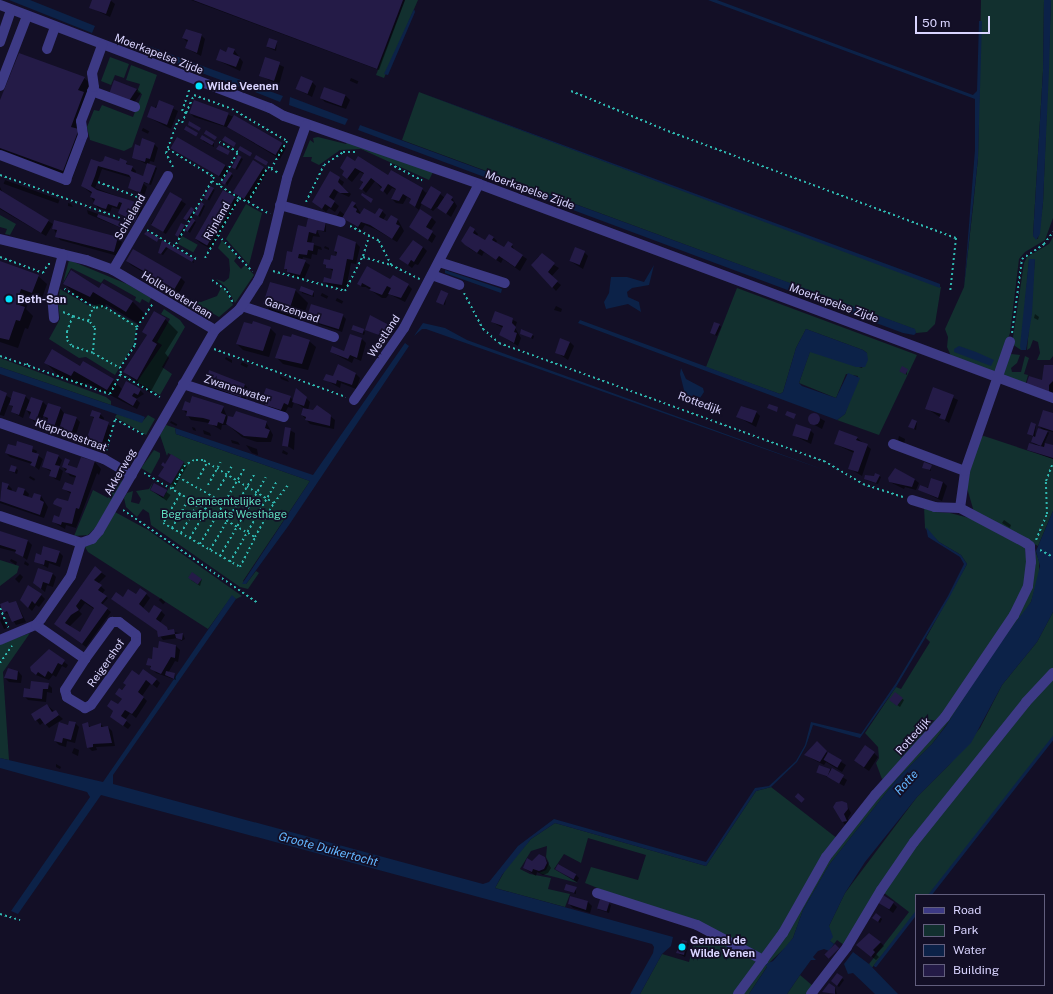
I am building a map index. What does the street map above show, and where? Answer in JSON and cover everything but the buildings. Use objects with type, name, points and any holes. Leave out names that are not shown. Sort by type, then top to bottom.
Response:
[{"type":"street","name":"Moerkapelse Zijde","points":[[0,5],[270,108],[306,125],[345,136],[479,184],[1053,398]]},
{"type":"street","points":[[0,42],[11,10]]},
{"type":"street","points":[[0,86],[27,16]]},
{"type":"street","points":[[47,49],[55,27]]},
{"type":"street","points":[[0,155],[66,180],[83,135],[81,121],[92,91],[92,73],[102,45]]},
{"type":"street","points":[[92,91],[135,107]]},
{"type":"street","name":"Hollevoeterlaan","points":[[0,238],[63,254],[113,270],[215,330],[240,308],[260,279],[280,205],[306,125]]},
{"type":"street","name":"Schieland","points":[[113,270],[168,176]]},
{"type":"street","name":"Westland","points":[[354,400],[404,328],[479,184]]},
{"type":"street","points":[[280,205],[341,222]]},
{"type":"street","points":[[54,318],[53,307],[55,283],[63,254]]},
{"type":"street","points":[[439,262],[505,283]]},
{"type":"street","points":[[430,279],[459,285]]},
{"type":"street","name":"Ganzenpad","points":[[240,308],[334,337]]},
{"type":"street","name":"Akkerweg","points":[[81,542],[95,536],[134,472],[215,330]]},
{"type":"street","points":[[960,508],[966,471],[1010,342]]},
{"type":"street","name":"Zwanenwater","points":[[183,384],[284,417]]},
{"type":"street","name":"Klaproosstraat","points":[[0,423],[104,459],[134,472]]},
{"type":"street","points":[[893,444],[966,471]]},
{"type":"street","points":[[912,500],[935,507],[960,508],[1034,547]]},
{"type":"street","points":[[0,516],[81,542],[69,580],[36,625],[0,640]]},
{"type":"street","name":"Rottedijk","points":[[738,994],[791,920],[826,857],[875,795],[939,725],[1014,615],[1028,586],[1034,547]]},
{"type":"street","name":"Reigershof","points":[[112,622],[119,622],[136,635],[136,642],[91,705],[85,708],[67,697],[65,690],[85,659],[112,622]]},
{"type":"street","name":"Reigershof","points":[[36,625],[85,659]]},
{"type":"street","points":[[811,994],[847,947],[881,890],[914,842],[1026,702],[1053,673]]},
{"type":"street","points":[[597,893],[697,926],[763,960]]},
{"type":"path","points":[[173,167],[166,153],[178,120],[182,123],[186,113],[182,111],[190,89]]},
{"type":"path","points":[[571,91],[668,131],[956,238],[950,293]]},
{"type":"path","name":"Rijnland","points":[[186,113],[194,95],[232,109],[287,141],[271,169],[268,167],[248,202],[239,198],[205,258]]},
{"type":"path","points":[[219,142],[238,152],[219,185]]},
{"type":"path","points":[[168,149],[214,177],[175,246]]},
{"type":"path","points":[[302,210],[324,165],[343,152],[358,152]]},
{"type":"path","points":[[386,163],[422,180]]},
{"type":"path","points":[[0,175],[138,225],[198,260]]},
{"type":"path","points":[[212,181],[239,198]]},
{"type":"path","points":[[98,182],[152,202]]},
{"type":"path","points":[[248,202],[278,216]]},
{"type":"path","points":[[341,222],[379,241],[391,265]]},
{"type":"path","points":[[1010,342],[1022,258],[1044,244],[1053,232]]},
{"type":"path","points":[[218,235],[260,279]]},
{"type":"path","points":[[264,268],[345,290],[363,256],[369,236]]},
{"type":"path","points":[[363,256],[430,279]]},
{"type":"path","points":[[0,258],[42,273],[48,264],[60,266]]},
{"type":"path","points":[[212,280],[227,291],[231,301],[240,308]]},
{"type":"path","points":[[55,283],[93,307],[103,306],[137,326]]},
{"type":"path","name":"Rottedijk","points":[[459,285],[483,329],[499,343],[824,461],[863,484],[912,500]]},
{"type":"path","points":[[0,356],[110,394],[120,374],[120,368],[135,345],[137,326],[157,297]]},
{"type":"path","points":[[53,307],[88,321],[95,328],[93,353]]},
{"type":"path","points":[[88,321],[93,307]]},
{"type":"path","points":[[73,316],[67,331],[67,340],[80,350],[93,353],[120,368]]},
{"type":"path","points":[[205,346],[354,400]]},
{"type":"path","points":[[27,365],[29,361]]},
{"type":"path","points":[[120,374],[160,397]]},
{"type":"path","points":[[104,459],[115,419],[152,440]]},
{"type":"path","points":[[172,489],[178,477],[189,462],[197,460],[207,463],[274,503]]},
{"type":"path","points":[[208,485],[221,462]]},
{"type":"path","points":[[198,479],[207,463]]},
{"type":"path","points":[[1052,465],[1046,480],[1047,514],[1034,547],[1053,557]]},
{"type":"path","points":[[218,490],[232,466]]},
{"type":"path","points":[[200,544],[244,470]]},
{"type":"path","points":[[134,472],[172,489],[255,537]]},
{"type":"path","points":[[210,550],[255,473]]},
{"type":"path","points":[[178,477],[218,500]]},
{"type":"path","points":[[220,556],[266,477]]},
{"type":"path","points":[[230,562],[277,481]]},
{"type":"path","points":[[180,494],[163,523],[240,567],[274,503],[288,485]]},
{"type":"path","points":[[172,528],[189,499]]},
{"type":"path","points":[[115,504],[258,602]]},
{"type":"path","points":[[181,533],[198,504]]},
{"type":"path","points":[[190,538],[207,509]]},
{"type":"path","points":[[0,914],[20,920]]},
{"type":"green space","points":[[405,0],[418,0],[384,78],[376,75]]},
{"type":"green space","points":[[981,0],[1044,0],[1043,71],[1033,236],[1038,239],[1043,203],[1051,0],[1053,0],[1053,218],[1045,240],[1025,252],[1019,259],[1010,333],[996,373],[951,356],[947,347],[948,337],[945,329],[964,287],[973,207],[978,158]]},
{"type":"green space","points":[[110,57],[129,64],[124,78],[115,75],[111,85],[101,81]]},
{"type":"green space","points":[[131,65],[157,75],[132,147],[124,151],[90,140],[87,127],[94,110],[99,111],[102,105],[133,117],[142,94],[137,92],[140,84],[126,80]]},
{"type":"green space","points":[[419,92],[941,287],[935,324],[927,332],[916,333],[914,329],[402,140]]},
{"type":"green space","points":[[318,137],[346,144],[347,141],[433,172],[429,180],[361,149],[340,150],[319,165],[311,161],[312,157],[303,157],[310,140],[314,143],[313,138]]},
{"type":"green space","points":[[246,204],[262,213],[249,265],[226,239]]},
{"type":"green space","points":[[0,215],[16,224],[10,235],[5,234],[7,229],[0,227]]},
{"type":"green space","points":[[182,236],[198,245],[193,253],[178,244]]},
{"type":"green space","points":[[1053,237],[1053,356],[1050,360],[1037,360],[1040,353],[1038,342],[1033,340],[1030,348],[1027,350],[1035,259],[1029,260],[1021,350],[1012,344],[1024,263],[1027,257],[1049,244]]},
{"type":"green space","points":[[222,240],[237,257],[234,261],[241,269],[245,265],[254,275],[235,303],[227,288],[216,279],[224,282],[229,278],[229,259],[218,248]]},
{"type":"green space","points":[[69,260],[127,284],[151,298],[149,303],[142,299],[140,303],[135,300],[136,297],[104,279],[101,283],[71,268],[63,283]]},
{"type":"green space","points":[[216,283],[225,289],[233,305],[219,317],[207,310],[203,316],[183,304],[180,297],[201,302],[217,296],[221,288]]},
{"type":"green space","points":[[737,288],[917,355],[879,435],[837,420],[845,414],[858,376],[846,374],[836,398],[799,383],[810,351],[862,368],[867,353],[863,350],[806,329],[796,348],[783,392],[780,394],[706,367]]},
{"type":"green space","points":[[60,289],[89,306],[100,304],[137,324],[134,344],[115,375],[86,357],[79,358],[49,339],[60,319],[58,303]]},
{"type":"green space","points":[[164,309],[180,320],[185,327],[162,367],[172,374],[160,395],[137,382],[162,345],[157,342],[170,319],[161,314]]},
{"type":"green space","points":[[1011,354],[1020,355],[1017,363],[1011,368],[1012,372],[1021,372],[1025,356],[1029,358],[1024,374],[1028,375],[1025,386],[1004,377],[1003,371]]},
{"type":"green space","points":[[0,358],[106,397],[111,401],[111,405],[0,367]]},
{"type":"green space","points":[[117,414],[142,422],[148,415],[155,419],[146,435],[115,417]]},
{"type":"green space","name":"Gemeentelijke Begraafplaats Westhage","points":[[166,425],[175,428],[176,434],[310,481],[243,581],[246,584],[256,571],[259,573],[248,589],[240,587],[151,525],[149,513],[143,509],[137,517],[126,507],[124,498],[127,493],[133,491],[131,502],[139,504],[141,499],[136,491],[149,489],[153,482],[150,490],[163,498],[184,462],[168,453],[167,456],[160,435]]},
{"type":"green space","points":[[984,436],[1053,459],[1053,511],[1038,546],[974,512],[965,481],[980,437]]},
{"type":"green space","points":[[154,450],[160,453],[160,457],[151,474],[141,468]]},
{"type":"green space","points":[[121,476],[122,483],[96,527],[88,535],[74,536],[93,490],[108,498]]},
{"type":"green space","points":[[924,507],[935,512],[950,513],[977,520],[1004,537],[1009,537],[1025,548],[1028,573],[1019,602],[944,715],[885,778],[882,779],[876,763],[879,758],[878,747],[865,733],[896,687],[901,689],[930,642],[926,638],[967,564],[961,555],[939,542],[925,528]]},
{"type":"green space","points":[[115,512],[148,530],[242,596],[236,599],[232,596],[208,629],[88,552],[85,547],[95,542],[102,535]]},
{"type":"green space","points":[[1035,550],[1039,561],[1039,575],[1031,602],[992,654],[961,705],[932,744],[897,779],[829,865],[803,910],[793,938],[787,946],[770,962],[749,994],[740,994],[810,888],[857,822],[927,742],[1012,620]]},
{"type":"green space","points":[[0,560],[19,566],[17,573],[0,586]]},
{"type":"green space","points":[[1053,612],[1053,669],[1016,711],[844,945],[837,940],[834,944],[830,941],[829,926],[845,893],[917,797],[949,765],[980,728],[1002,685],[1037,642]]},
{"type":"green space","points":[[30,633],[3,672],[9,760],[0,758],[0,644]]},
{"type":"green space","points":[[1053,676],[1053,737],[931,894],[915,894],[915,913],[871,969],[869,964],[909,912],[883,892],[895,872]]},
{"type":"green space","points":[[771,787],[838,839],[789,919],[762,954],[585,883],[591,867],[638,880],[646,855],[588,838],[581,863],[564,854],[554,869],[578,883],[539,873],[546,870],[549,863],[546,857],[547,846],[531,851],[520,869],[530,874],[551,878],[548,889],[570,894],[565,907],[495,888],[507,867],[531,839],[555,823],[706,866],[756,791]]},
{"type":"green space","points":[[695,939],[723,940],[755,961],[755,966],[735,994],[640,994],[662,954],[689,962]]},
{"type":"green space","points":[[800,975],[813,986],[808,994],[787,994]]},
{"type":"water","points":[[9,0],[30,0],[95,26],[92,33]]},
{"type":"water","points":[[708,0],[717,0],[973,95],[977,91],[979,21],[982,21],[978,158],[964,287],[975,150],[975,99]]},
{"type":"water","points":[[1044,0],[1051,0],[1049,70],[1043,203],[1040,234],[1036,240],[1033,236],[1043,71]]},
{"type":"water","points":[[414,9],[415,12],[388,75],[384,74]]},
{"type":"water","points":[[118,35],[160,50],[160,54],[158,56],[116,42]]},
{"type":"water","points":[[167,53],[248,82],[245,89],[165,60]]},
{"type":"water","points":[[258,87],[283,96],[280,102],[255,92]]},
{"type":"water","points":[[419,92],[919,276],[940,284],[940,288]]},
{"type":"water","points":[[290,97],[348,119],[345,125],[289,105]]},
{"type":"water","points":[[360,125],[915,329],[916,333],[914,335],[903,333],[358,130]]},
{"type":"water","points":[[1029,259],[1035,259],[1032,314],[1026,350],[1021,350],[1020,346]]},
{"type":"water","points":[[654,265],[649,285],[632,288],[627,292],[628,297],[639,302],[641,312],[628,304],[606,309],[604,302],[609,293],[611,277],[627,277],[644,282]]},
{"type":"water","points":[[445,270],[502,289],[501,293],[445,273]]},
{"type":"water","points":[[580,320],[780,394],[783,392],[796,348],[806,329],[863,350],[867,353],[868,360],[865,367],[856,367],[810,352],[799,383],[802,386],[836,398],[848,373],[860,378],[845,414],[837,420],[578,323]]},
{"type":"water","points":[[423,323],[445,328],[467,340],[830,472],[426,329],[422,329],[414,336]]},
{"type":"water","points":[[405,343],[409,346],[289,525],[246,584],[242,584],[310,481],[176,434],[175,428],[313,475]]},
{"type":"water","points":[[959,346],[994,360],[991,366],[954,352],[954,349]]},
{"type":"water","points":[[0,367],[145,417],[142,423],[0,374]]},
{"type":"water","points":[[681,368],[686,379],[703,388],[704,392],[700,398],[695,399],[685,394],[680,374]]},
{"type":"water","name":"Rotte","points":[[1053,511],[1053,612],[1037,642],[1002,685],[971,743],[917,797],[865,862],[845,893],[829,926],[833,937],[830,941],[834,944],[829,951],[824,949],[818,951],[813,957],[816,960],[811,960],[787,994],[749,994],[767,967],[766,964],[773,961],[793,938],[803,910],[829,865],[897,779],[932,744],[946,726],[992,654],[1031,602],[1040,566],[1036,551]]},
{"type":"water","name":"Groote Duikertocht","points":[[926,527],[939,542],[961,555],[967,564],[949,598],[896,687],[860,738],[813,725],[806,746],[797,762],[771,787],[756,791],[706,866],[555,823],[531,839],[502,875],[495,888],[673,937],[671,946],[662,954],[640,994],[630,994],[653,953],[654,947],[652,944],[101,795],[18,914],[11,911],[90,797],[87,792],[0,768],[0,758],[103,782],[232,595],[236,599],[113,775],[113,784],[483,884],[489,882],[518,846],[554,819],[706,862],[755,788],[769,786],[796,761],[805,745],[811,722],[861,734],[896,683],[948,596],[964,564],[960,557],[928,537]]},
{"type":"water","points":[[853,952],[869,964],[898,994],[875,994],[853,973],[848,974],[844,964]]},
{"type":"waterway","points":[[930,894],[1053,737]]},
{"type":"waterway","points":[[875,965],[915,913]]},
{"type":"place","name":"Wilde Veenen","points":[[199,86]]},
{"type":"place","name":"Beth-San","points":[[9,299]]},
{"type":"place","name":"Gemaal de Wilde Venen","points":[[682,947]]}]
